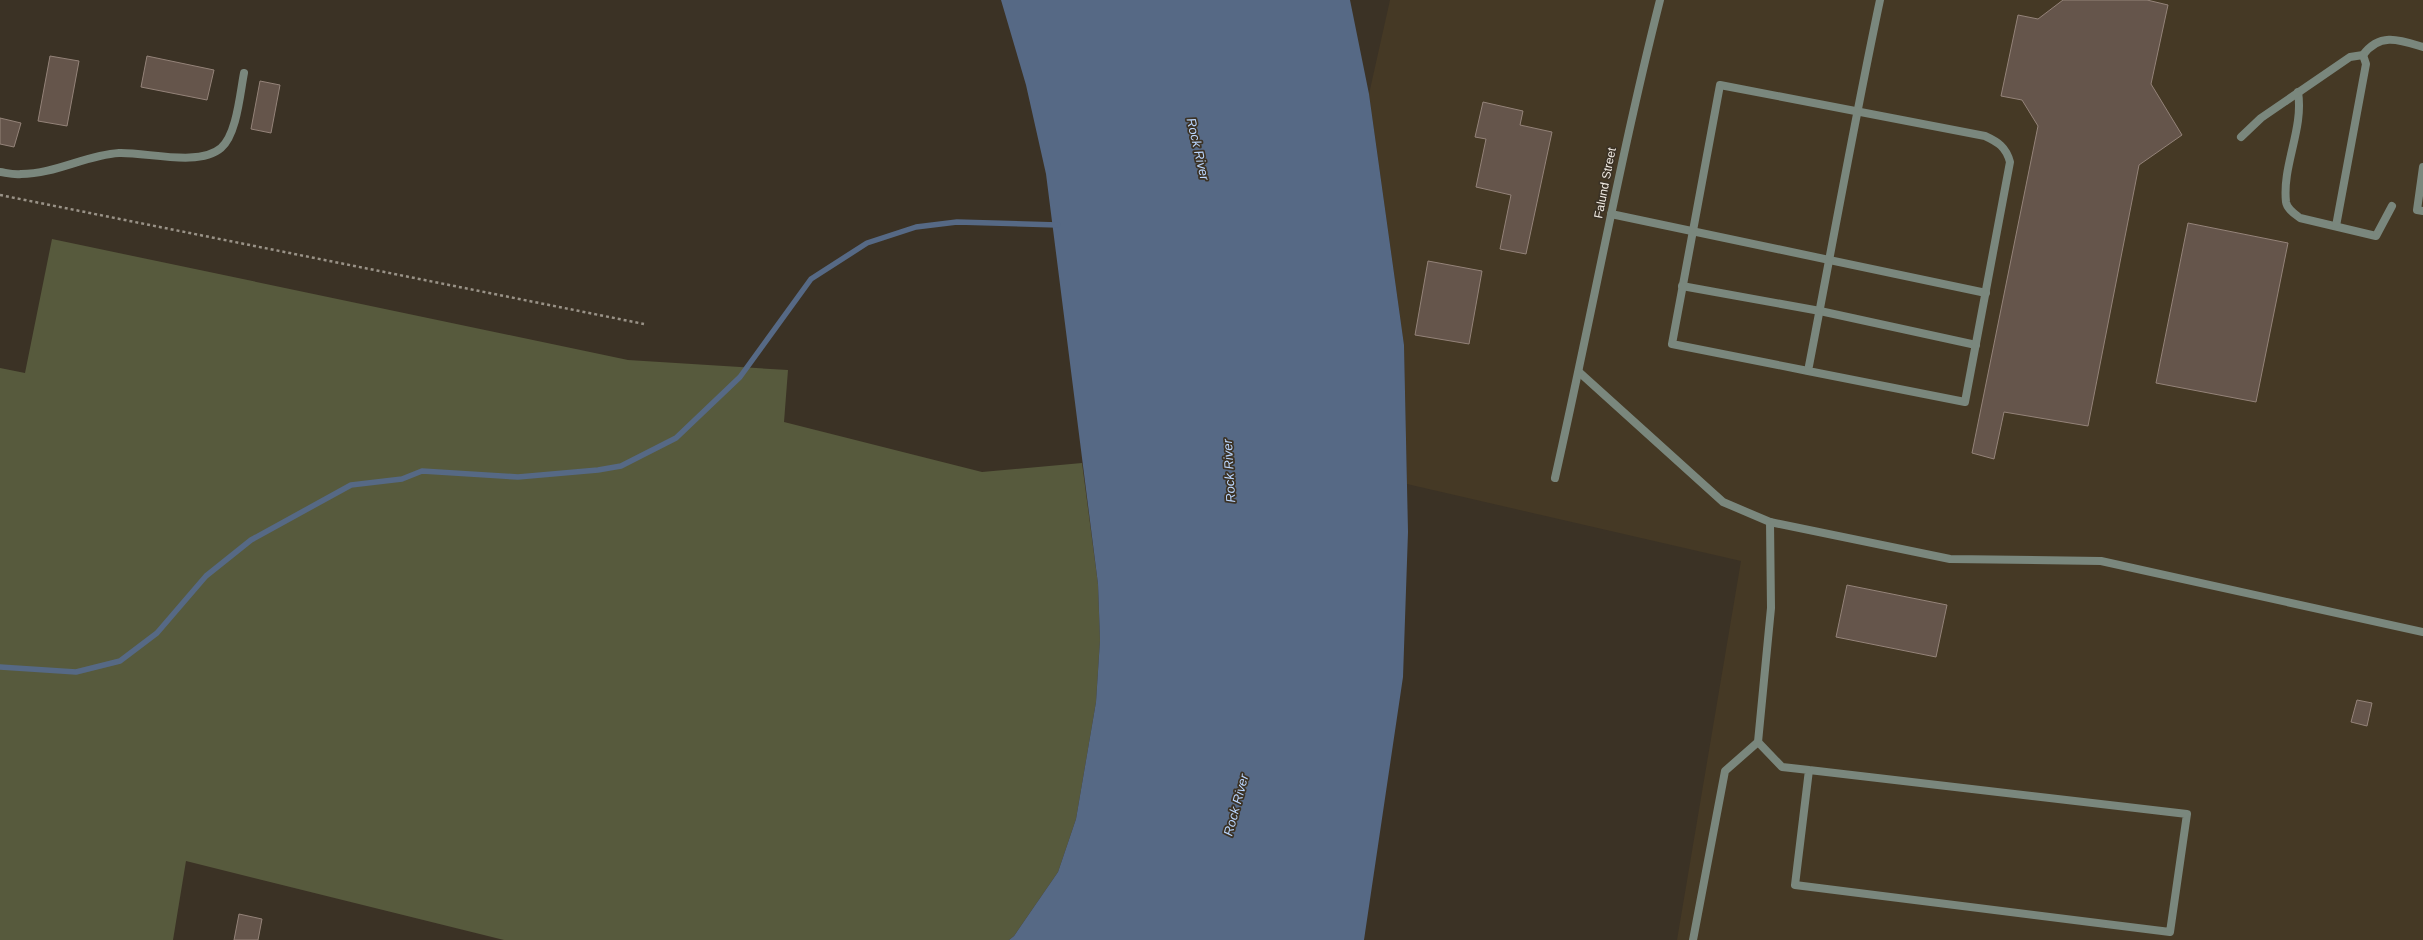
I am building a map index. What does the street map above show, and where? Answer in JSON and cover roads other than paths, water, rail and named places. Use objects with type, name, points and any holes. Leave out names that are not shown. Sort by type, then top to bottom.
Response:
[{"type":"street","name":"Falund Street","points":[[1555,478],[1579,372],[1635,100],[1660,0]]},
{"type":"street","points":[[1808,371],[1880,0]]},
{"type":"street","points":[[2241,136],[2261,118],[2350,57],[2363,55],[2370,45],[2393,38],[2423,47]]},
{"type":"street","points":[[2336,226],[2366,64],[2363,55]]},
{"type":"street","points":[[0,172],[21,174],[47,171],[93,158],[119,154],[200,156],[221,148],[230,135],[244,73]]},
{"type":"street","points":[[1720,85],[1858,112],[1985,136],[1998,143],[2007,152],[2010,162],[1965,402],[1672,344],[1720,85]]},
{"type":"street","points":[[2298,92],[2300,107],[2287,180],[2286,204],[2300,218],[2376,236],[2392,206]]},
{"type":"street","points":[[2423,167],[2417,210],[2423,211]]},
{"type":"street","points":[[1611,214],[1986,293]]},
{"type":"street","points":[[1682,286],[1820,311],[1976,344]]},
{"type":"street","points":[[1579,372],[1723,502],[1770,522],[1950,559],[2101,561],[2423,632]]},
{"type":"street","points":[[1693,940],[1725,771],[1758,742],[1771,608],[1770,522]]},
{"type":"street","points":[[1758,742],[1782,767],[1809,770],[2187,814],[2170,932],[1796,885],[1809,770]]},
{"type":"water","name":"Rock River","points":[[1001,0],[1350,0],[1369,94],[1404,345],[1408,532],[1403,677],[1364,940],[1009,940],[1014,936],[1058,872],[1076,819],[1096,702],[1100,640],[1098,584],[1046,174],[1026,85]]},
{"type":"waterway","points":[[0,667],[76,672],[120,661],[157,633],[206,576],[251,540],[351,485],[402,479],[422,471],[518,477],[598,470],[621,466],[676,438],[740,377],[811,279],[867,243],[916,227],[957,222],[1058,225]]}]
